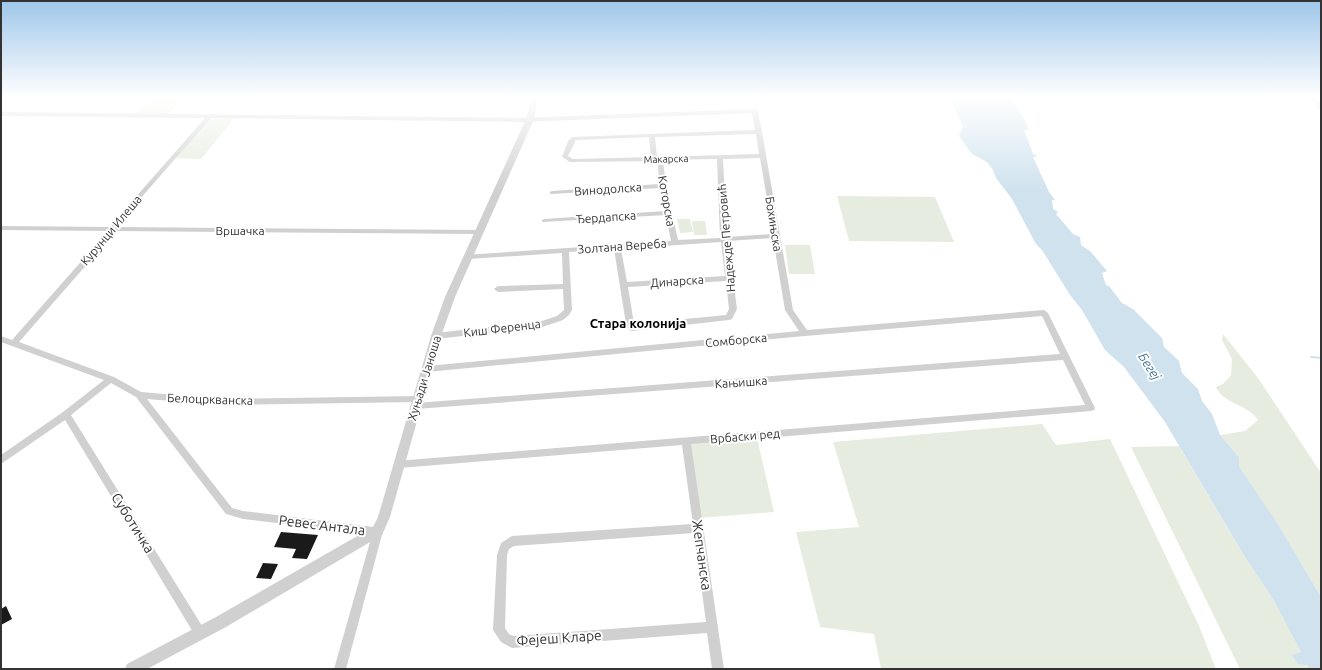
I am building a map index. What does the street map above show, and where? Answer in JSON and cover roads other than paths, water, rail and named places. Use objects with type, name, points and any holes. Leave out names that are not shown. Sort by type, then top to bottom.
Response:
[{"type":"street","name":"Курунци Илеша","points":[[14,343],[114,229],[115,224],[199,128]]},
{"type":"street","name":"Хуњади Јаноша","points":[[340,669],[378,531],[384,517],[436,336],[450,297],[526,128]]},
{"type":"street","name":"Бохињска","points":[[758,128],[789,310],[805,333]]},
{"type":"street","points":[[652,136],[759,132]]},
{"type":"street","name":"Макарска","points":[[652,136],[574,138],[570,141],[565,157],[570,161],[763,156]]},
{"type":"street","name":"Которска","points":[[652,136],[675,242]]},
{"type":"street","name":"Надежде Петровић","points":[[624,285],[630,324],[632,328],[728,317],[733,309],[724,239],[720,157]]},
{"type":"street","name":"Винодолска","points":[[552,193],[663,186]]},
{"type":"street","name":"Ђердапска","points":[[544,221],[669,213]]},
{"type":"street","name":"Вршачка","points":[[1,228],[479,232]]},
{"type":"street","name":"Золтана Вереба","points":[[468,257],[776,236]]},
{"type":"street","points":[[617,246],[624,285]]},
{"type":"street","points":[[498,289],[567,286],[566,250]]},
{"type":"street","name":"Динарска","points":[[624,285],[730,278]]},
{"type":"street","name":"Киш Ференца","points":[[436,336],[551,322],[565,315],[568,310],[567,286]]},
{"type":"street","name":"Сомборска","points":[[427,369],[805,333],[1044,313],[1066,358]]},
{"type":"street","name":"Белоцркванска","points":[[1,339],[111,378],[139,395],[222,402],[417,403]]},
{"type":"street","name":"Кањишка","points":[[417,403],[1066,358]]},
{"type":"street","name":"Врбаски ред","points":[[399,464],[1091,408],[1066,358]]},
{"type":"street","points":[[1,460],[66,414],[111,378]]},
{"type":"street","name":"Ревес Антала","points":[[139,395],[229,511],[242,515],[378,531]]},
{"type":"street","name":"Суботичка","points":[[66,414],[200,633]]},
{"type":"street","name":"Жепчанска","points":[[686,441],[718,669]]},
{"type":"street","name":"Фејеш Кларе","points":[[698,528],[512,541],[504,546],[502,555],[499,630],[505,638],[512,642],[712,627]]},
{"type":"street","name":"Ревес Антала","points":[[132,669],[200,633],[363,542],[378,531]]},
{"type":"water","name":"Бегеј","points":[[962,128],[1028,128],[1029,130],[1024,130],[1033,154],[1038,156],[1033,157],[1049,192],[1055,200],[1052,200],[1053,209],[1058,212],[1056,214],[1073,234],[1080,237],[1081,245],[1090,251],[1107,271],[1102,273],[1106,285],[1109,286],[1122,303],[1133,309],[1162,338],[1164,347],[1179,361],[1182,373],[1198,389],[1202,401],[1212,414],[1220,435],[1239,457],[1239,466],[1275,519],[1321,597],[1321,669],[1309,669],[1307,665],[1298,664],[1292,655],[1301,652],[1273,599],[1245,557],[1165,422],[1124,367],[1105,350],[1082,310],[1070,295],[1042,250],[1036,244],[1012,199],[996,178],[993,170],[987,162],[972,154],[959,136]]},
{"type":"waterway","points":[[1311,357],[1321,358]]},
{"type":"district","name":"Стара колонија","points":[[638,323]]}]
